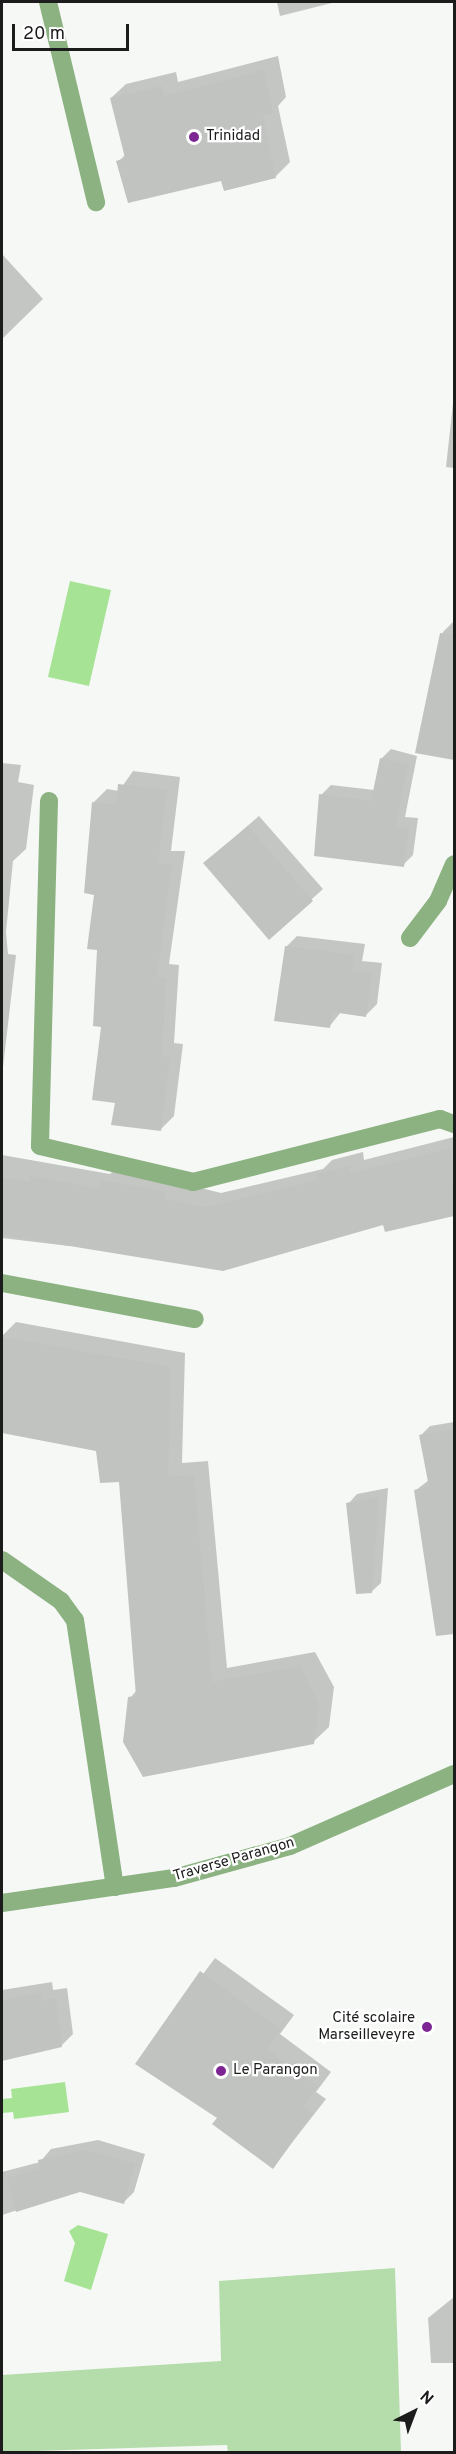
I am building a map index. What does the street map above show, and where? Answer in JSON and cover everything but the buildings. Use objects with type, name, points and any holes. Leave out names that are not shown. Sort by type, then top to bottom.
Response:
[{"type":"street","points":[[48,2],[96,202]]},
{"type":"street","points":[[50,801],[40,1146],[193,1182],[440,1119],[454,1124]]},
{"type":"street","points":[[410,938],[438,901],[454,864]]},
{"type":"street","points":[[2,1283],[195,1318]]},
{"type":"street","points":[[2,1560],[61,1601],[75,1620],[115,1887]]},
{"type":"street","name":"Traverse Parangon","points":[[2,1903],[174,1878],[290,1846],[454,1774]]},
{"type":"shaded area","points":[[70,581],[111,590],[89,686],[48,677]]},
{"type":"shaded area","points":[[65,2082],[69,2112],[14,2119],[13,2112],[2,2113],[2,2099],[12,2098],[11,2089]]},
{"type":"shaded area","points":[[78,2225],[108,2234],[91,2290],[64,2281],[75,2243],[69,2231]]},
{"type":"shaded area","points":[[395,2268],[401,2452],[228,2452],[227,2445],[2,2452],[2,2375],[221,2361],[219,2281]]},
{"type":"place","name":"Trinidad","points":[[194,137]]},
{"type":"place","name":"Cité scolaire Marseilleveyre","points":[[427,2027]]},
{"type":"place","name":"Le Parangon","points":[[221,2071]]}]
